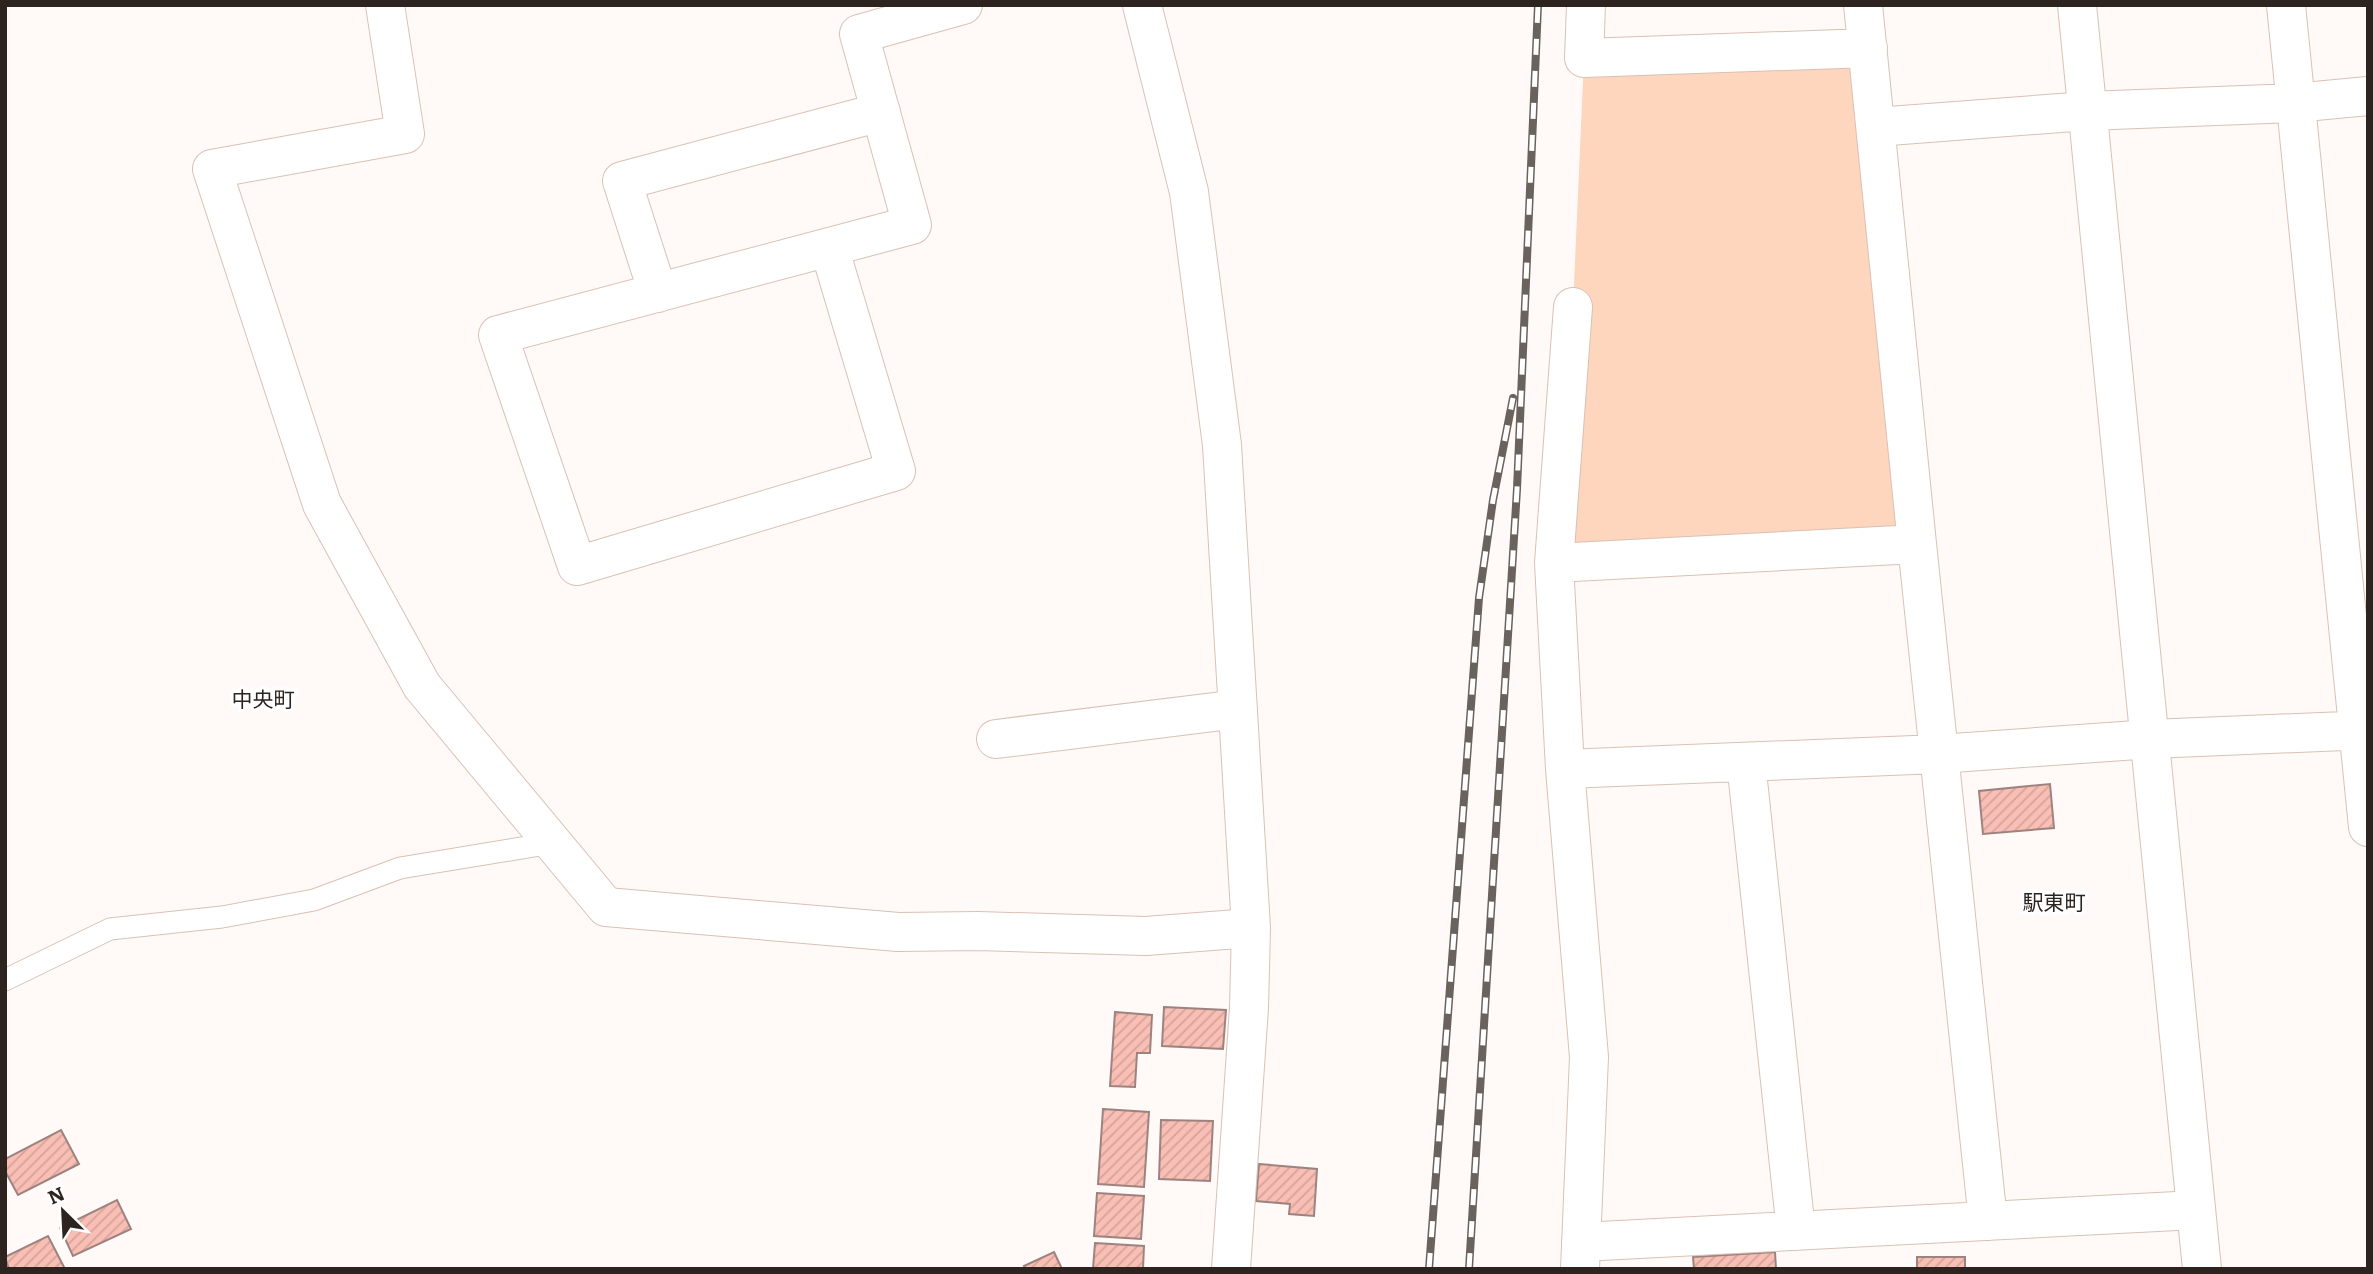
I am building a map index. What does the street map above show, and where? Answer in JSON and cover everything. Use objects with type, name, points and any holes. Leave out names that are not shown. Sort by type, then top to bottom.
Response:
[{"type":"street","points":[[385,5],[405,134],[212,169],[321,504],[422,686],[606,907],[898,932],[978,931],[1146,936],[1251,928]]},
{"type":"street","points":[[829,247],[896,471],[577,566],[498,335],[658,293],[829,247],[912,225],[859,34],[962,5]]},
{"type":"street","points":[[1142,5],[1189,192],[1223,445],[1251,928],[1249,1008],[1231,1269]]},
{"type":"street","points":[[1586,5],[1584,58],[1868,48]]},
{"type":"street","points":[[1863,5],[1988,1221]]},
{"type":"street","points":[[2077,5],[2202,1269]]},
{"type":"street","points":[[2286,5],[2294,103],[2364,730],[2368,827]]},
{"type":"street","points":[[1876,127],[2087,111],[2294,103],[2368,96]]},
{"type":"street","points":[[658,293],[622,181],[881,112]]},
{"type":"street","points":[[1573,307],[1554,563],[1565,769],[1589,1057],[1581,1255],[1796,1231],[2196,1210]]},
{"type":"street","points":[[1554,563],[1917,544]]},
{"type":"street","points":[[996,739],[1238,709]]},
{"type":"street","points":[[1565,769],[1939,754],[2151,739],[2364,730]]},
{"type":"street","points":[[1746,762],[1796,1231]]},
{"type":"lane","points":[[5,980],[110,929],[222,917],[314,900],[400,868],[552,843]]},
{"type":"shaded area","points":[[1868,48],[1917,544],[1554,563],[1573,307],[1584,58]]},
{"type":"building","points":[[2050,784],[2054,828],[1983,834],[1979,791]]},
{"type":"building","points":[[1164,1007],[1226,1010],[1223,1049],[1162,1046]]},
{"type":"building","points":[[1115,1012],[1152,1015],[1150,1053],[1137,1053],[1135,1087],[1110,1086]]},
{"type":"building","points":[[1103,1109],[1149,1112],[1144,1187],[1098,1184]]},
{"type":"building","points":[[1161,1120],[1213,1121],[1210,1181],[1159,1179]]},
{"type":"building","points":[[61,1130],[79,1164],[18,1195],[5,1171],[5,1159]]},
{"type":"building","points":[[1259,1164],[1317,1169],[1314,1216],[1289,1214],[1290,1204],[1256,1201]]},
{"type":"building","points":[[1097,1193],[1144,1196],[1141,1239],[1094,1236]]},
{"type":"building","points":[[117,1200],[131,1229],[73,1256],[60,1228]]},
{"type":"building","points":[[48,1236],[65,1269],[9,1269],[5,1257]]},
{"type":"building","points":[[1095,1243],[1144,1246],[1143,1269],[1093,1269]]},
{"type":"building","points":[[1054,1252],[1062,1269],[1026,1269],[1024,1266]]},
{"type":"building","points":[[1775,1252],[1776,1269],[1694,1269],[1693,1257]]},
{"type":"building","points":[[1917,1257],[1965,1257],[1965,1269],[1917,1269]]},
{"type":"railway","points":[[1469,1269],[1517,489],[1538,5]]},
{"type":"railway","points":[[1429,1269],[1479,598],[1493,500],[1513,398]]},
{"type":"district","name":"中央町","points":[[263,700]]},
{"type":"district","name":"駅東町","points":[[2054,903]]}]
